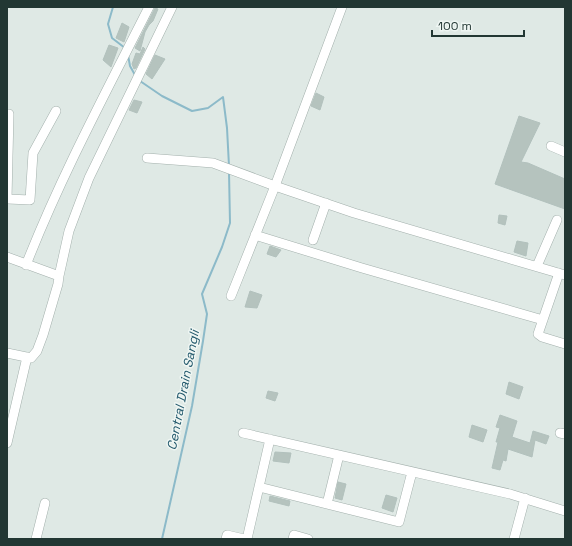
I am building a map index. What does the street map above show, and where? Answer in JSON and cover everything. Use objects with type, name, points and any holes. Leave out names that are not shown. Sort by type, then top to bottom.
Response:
[{"type":"street","points":[[26,264],[64,177],[148,7]]},
{"type":"street","points":[[7,353],[31,358],[37,351],[52,307],[69,231],[89,178],[172,7]]},
{"type":"street","points":[[231,296],[275,186],[342,7]]},
{"type":"street","points":[[7,114],[9,114],[7,199],[30,200],[32,153],[56,111]]},
{"type":"street","points":[[551,146],[565,152]]},
{"type":"street","points":[[148,158],[213,163],[354,213],[562,274],[538,334],[542,337],[565,344]]},
{"type":"street","points":[[313,240],[326,204]]},
{"type":"street","points":[[537,266],[557,220]]},
{"type":"street","points":[[255,235],[362,268],[543,320]]},
{"type":"street","points":[[7,257],[59,276]]},
{"type":"street","points":[[7,443],[27,357]]},
{"type":"street","points":[[243,433],[524,498],[565,511]]},
{"type":"street","points":[[247,539],[270,439]]},
{"type":"street","points":[[327,504],[339,455]]},
{"type":"street","points":[[259,487],[399,522],[412,472]]},
{"type":"street","points":[[514,539],[524,498]]},
{"type":"street","points":[[36,539],[45,503]]},
{"type":"street","points":[[226,539],[227,535],[244,539]]},
{"type":"street","points":[[293,539],[294,535],[308,539]]},
{"type":"building","points":[[155,8],[158,9],[153,21],[145,32],[140,51],[135,48]]},
{"type":"building","points":[[122,23],[129,27],[124,42],[116,38]]},
{"type":"building","points":[[109,45],[118,48],[111,67],[103,60]]},
{"type":"building","points":[[143,47],[145,49],[136,68],[134,69],[132,64],[136,53],[140,54]]},
{"type":"building","points":[[155,55],[165,59],[152,79],[146,74]]},
{"type":"building","points":[[316,93],[324,97],[320,110],[311,106]]},
{"type":"building","points":[[134,100],[142,102],[137,113],[129,110]]},
{"type":"building","points":[[519,116],[540,123],[521,162],[528,163],[565,179],[565,209],[495,184]]},
{"type":"building","points":[[499,215],[507,216],[505,225],[498,223]]},
{"type":"building","points":[[517,241],[528,243],[526,256],[514,252]]},
{"type":"building","points":[[270,246],[281,250],[276,257],[267,254]]},
{"type":"building","points":[[250,291],[262,295],[257,308],[245,307]]},
{"type":"building","points":[[509,382],[523,387],[519,399],[506,394]]},
{"type":"building","points":[[268,391],[278,393],[275,401],[266,398]]},
{"type":"building","points":[[500,415],[517,421],[512,437],[530,443],[533,431],[549,436],[546,444],[535,440],[532,457],[508,449],[506,461],[503,460],[500,470],[492,468],[500,428],[496,427]]},
{"type":"building","points":[[472,425],[487,430],[483,442],[469,437]]},
{"type":"building","points":[[275,452],[291,453],[289,463],[273,461]]},
{"type":"building","points":[[338,482],[346,484],[342,500],[335,498]]},
{"type":"building","points":[[386,495],[397,498],[393,512],[382,508]]},
{"type":"building","points":[[270,496],[290,501],[289,506],[269,501]]},
{"type":"waterway","name":"Central Drain Sangli","points":[[113,7],[108,24],[112,38],[125,48]]},
{"type":"waterway","name":"Central Drain Sangli","points":[[128,55],[130,66],[135,75]]},
{"type":"waterway","name":"Central Drain Sangli","points":[[140,81],[162,96],[192,111],[208,108],[223,97],[227,128],[229,166]]},
{"type":"waterway","name":"Central Drain Sangli","points":[[162,539],[192,406],[203,341],[207,314],[202,294],[222,247],[230,223],[229,172]]}]
